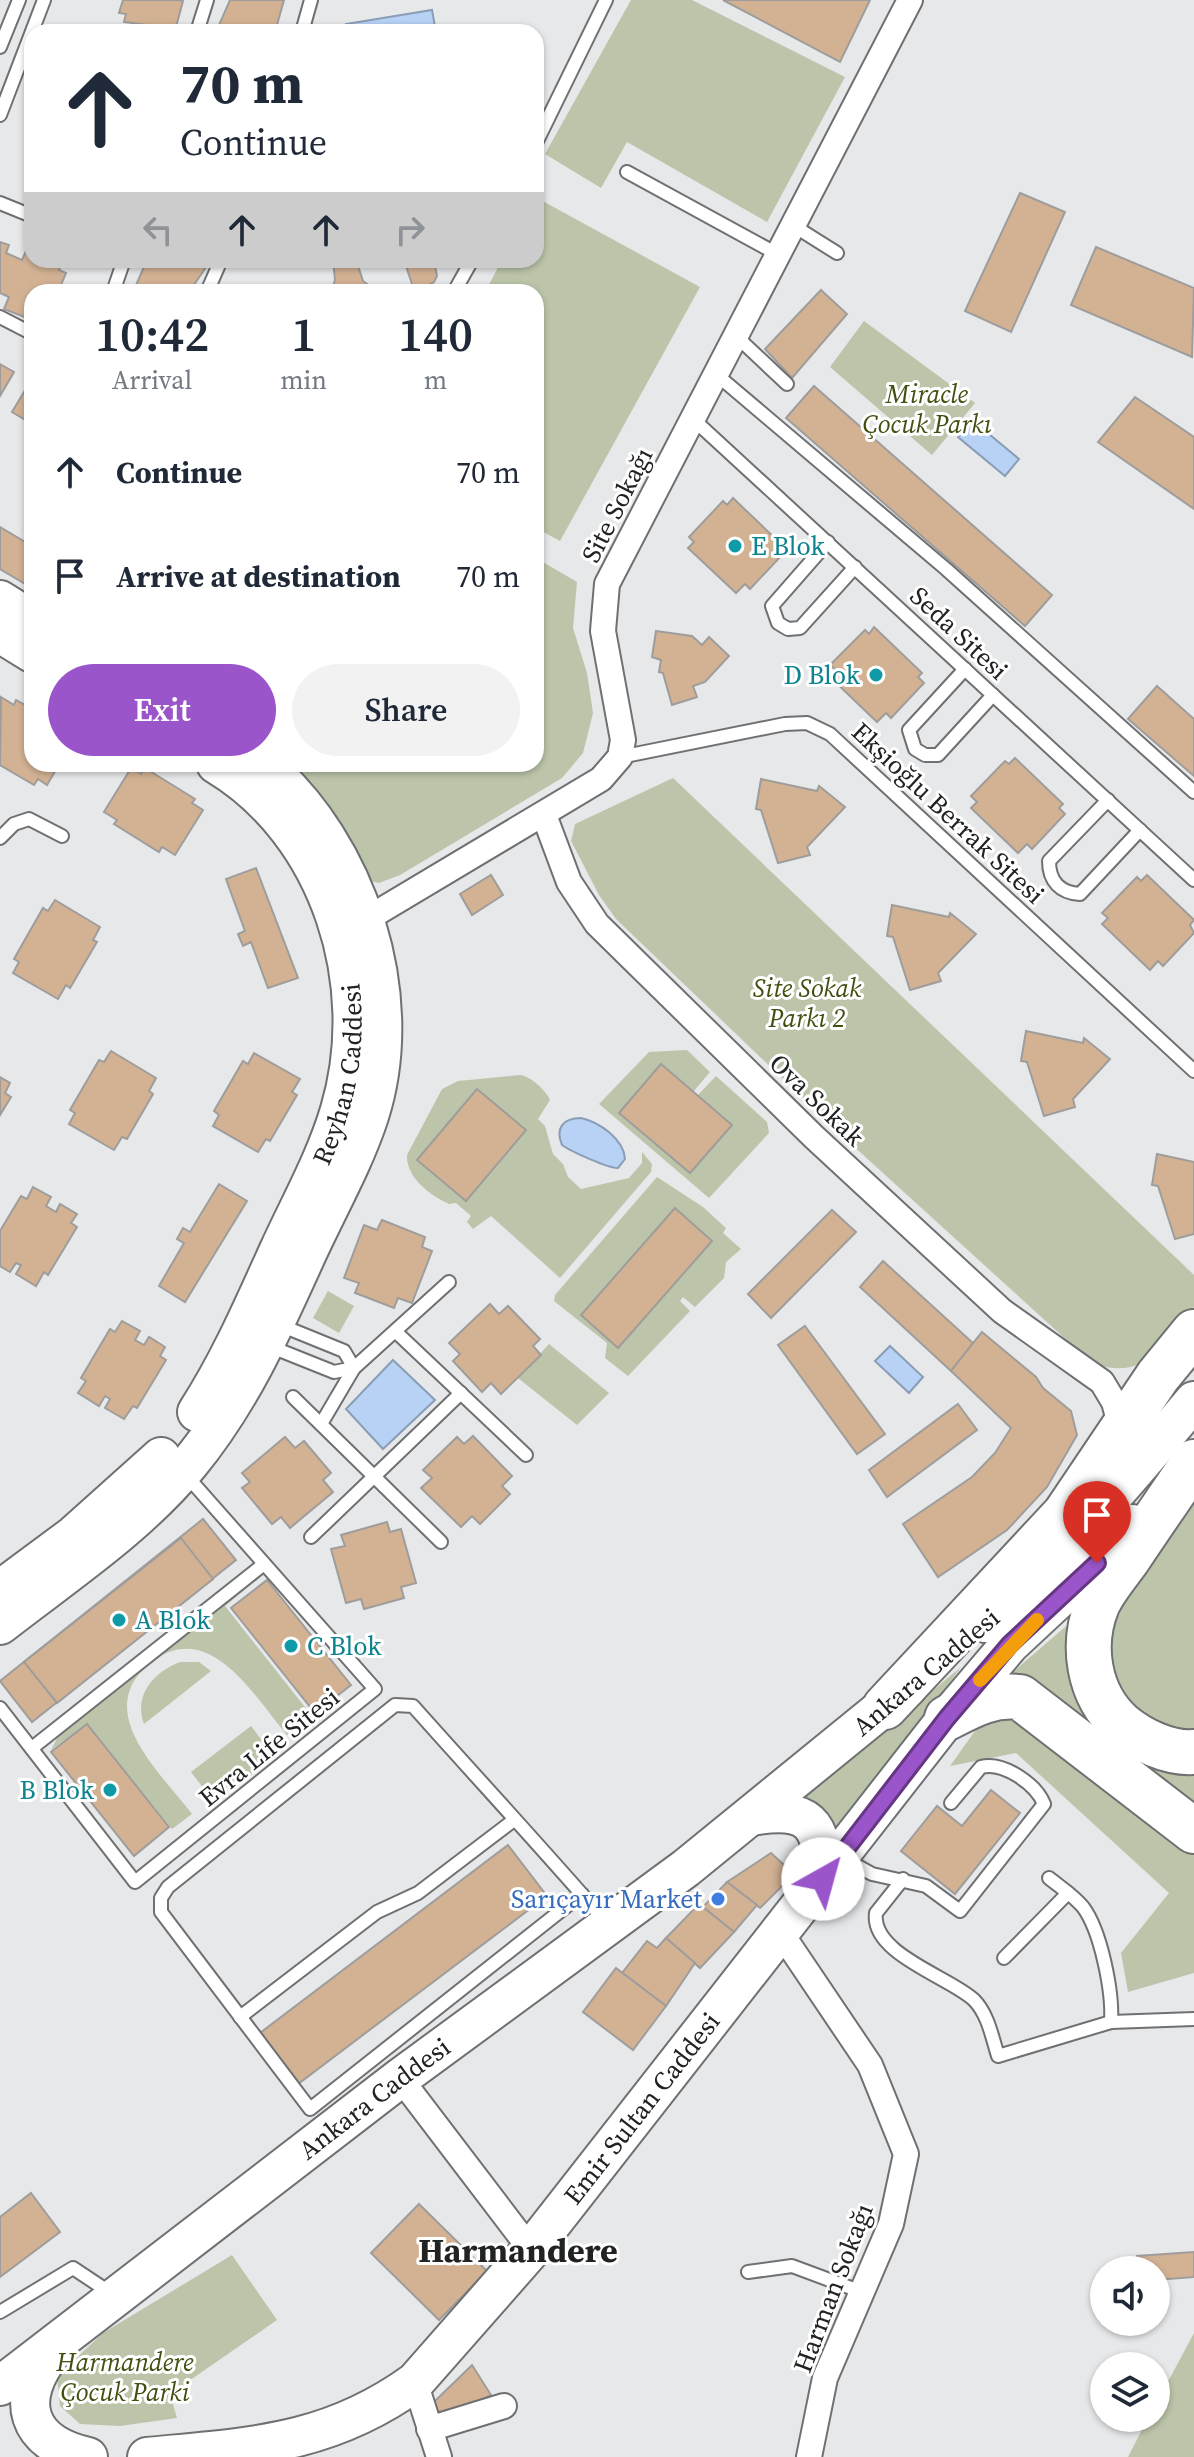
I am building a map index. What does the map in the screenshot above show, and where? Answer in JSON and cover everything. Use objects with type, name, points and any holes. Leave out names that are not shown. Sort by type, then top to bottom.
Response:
[{"type":"highway","points":[[885,1707],[1065,1514],[1158,1376],[1194,1332]]},
{"type":"highway","points":[[1094,1519],[1194,1354]]},
{"type":"highway","points":[[1194,1462],[1098,1603],[1090,1632],[1089,1666],[1097,1693],[1130,1731],[1148,1742],[1194,1752]]},
{"type":"highway","points":[[947,1718],[981,1700],[1004,1695],[1020,1697],[1194,1831]]},
{"type":"main road","points":[[0,600],[24,615]]},
{"type":"main road","points":[[0,633],[24,648]]},
{"type":"main road","name":"Reyhan Caddesi","points":[[227,772],[258,794],[287,828],[353,926]]},
{"type":"main road","name":"Reyhan Caddesi","points":[[0,1625],[132,1522],[183,1471],[235,1403],[265,1330],[342,1100],[353,1032],[353,926],[349,876],[331,843],[292,793],[271,772]]},
{"type":"main road","name":"Reyhan Caddesi","points":[[0,1590],[74,1535],[168,1448],[190,1424],[218,1379],[265,1330]]},
{"type":"main road","name":"Ankara Caddesi","points":[[0,2386],[400,2078],[751,1816],[885,1707],[1036,1580],[1094,1519],[1194,1401]]},
{"type":"main road","name":"Emir Sultan Caddesi","points":[[147,2457],[259,2451],[306,2437],[395,2397],[415,2382],[531,2250],[947,1718],[1010,1644],[1097,1563],[1194,1452]]},
{"type":"main road","points":[[751,1816],[776,1812],[797,1814],[814,1825],[832,1868]]},
{"type":"main road","points":[[70,2331],[32,2382],[30,2412],[35,2426],[55,2446],[88,2457]]},
{"type":"street","name":"Site Sokağı","points":[[620,757],[623,740],[603,631],[607,584],[910,0]]},
{"type":"street","points":[[353,926],[601,779],[620,757]]},
{"type":"street","name":"Ova Sokak","points":[[544,815],[569,882],[597,924],[814,1137],[1002,1311],[1102,1382]]},
{"type":"street","points":[[1102,1382],[1121,1385],[1158,1376]]},
{"type":"street","points":[[1102,1382],[1114,1402],[1122,1432]]},
{"type":"street","name":"Harman Sokağı","points":[[781,1933],[870,2065],[906,2154],[891,2224],[825,2378],[809,2457]]},
{"type":"street","points":[[400,2078],[531,2250]]},
{"type":"street","points":[[415,2382],[439,2457]]},
{"type":"street","points":[[429,2429],[504,2406]]},
{"type":"lane","points":[[0,47],[19,0]]},
{"type":"lane","points":[[35,24],[44,0]]},
{"type":"lane","points":[[200,24],[207,0]]},
{"type":"lane","points":[[304,24],[311,0]]},
{"type":"lane","points":[[544,127],[606,0]]},
{"type":"lane","points":[[0,115],[24,52]]},
{"type":"lane","points":[[627,172],[779,255]]},
{"type":"lane","points":[[0,203],[24,213]]},
{"type":"lane","points":[[794,226],[837,253]]},
{"type":"lane","points":[[0,317],[24,329]]},
{"type":"lane","points":[[737,337],[787,384]]},
{"type":"lane","points":[[717,375],[946,569],[1194,792]]},
{"type":"lane","name":"Seda Sitesi","points":[[693,419],[1194,880]]},
{"type":"lane","points":[[828,542],[772,606],[778,623],[788,629],[800,628],[855,567]]},
{"type":"lane","points":[[965,669],[909,730],[915,749],[925,755],[938,755],[993,695]]},
{"type":"lane","name":"Ekşioğlu Berrak Sitesi","points":[[620,757],[785,724],[807,723],[830,734],[1194,1071]]},
{"type":"lane","points":[[1108,800],[1049,861],[1051,875],[1058,886],[1080,894],[1140,830]]},
{"type":"lane","points":[[0,838],[14,824],[29,819],[62,836]]},
{"type":"lane","points":[[321,1424],[354,1368],[449,1282]]},
{"type":"lane","points":[[265,1330],[334,1372],[354,1368]]},
{"type":"lane","points":[[265,1330],[344,1351],[354,1368]]},
{"type":"lane","points":[[395,1331],[526,1455]]},
{"type":"lane","points":[[311,1537],[461,1393]]},
{"type":"lane","points":[[293,1397],[441,1542]]},
{"type":"lane","name":"Evra Life Sitesi","points":[[0,1708],[135,1882],[375,1689],[183,1471]]},
{"type":"lane","points":[[32,1748],[264,1564]]},
{"type":"lane","points":[[582,1894],[310,2109],[161,1912],[164,1892],[395,1705],[413,1706],[609,1924]]},
{"type":"lane","points":[[832,1868],[903,1879],[926,1886],[960,1911],[1044,1808],[1041,1797],[1006,1768],[996,1765],[981,1767],[951,1803]]},
{"type":"lane","points":[[240,2017],[377,1912],[418,1893],[514,1820]]},
{"type":"lane","points":[[1049,1878],[1083,1908],[1095,1931],[1110,1987],[1111,2022]]},
{"type":"lane","points":[[903,1879],[876,1913],[879,1931],[914,1966],[974,2000],[986,2019],[998,2056],[1111,2022],[1194,2019]]},
{"type":"lane","points":[[1004,1958],[1068,1893]]},
{"type":"lane","points":[[748,2272],[792,2266],[862,2292]]},
{"type":"lane","points":[[0,2312],[73,2268],[115,2296]]},
{"type":"green space","points":[[631,0],[692,0],[845,77],[767,222],[627,142],[601,188],[545,154]]},
{"type":"green space","points":[[544,202],[700,287],[560,541],[544,532],[544,284],[489,284],[498,268],[544,268]]},
{"type":"green space","name":"Miracle Çocuk Parkı","points":[[864,321],[975,403],[932,455],[830,367]]},
{"type":"green space","points":[[544,563],[577,582],[573,628],[587,673],[593,713],[583,753],[562,778],[400,875],[379,883],[370,881],[348,835],[296,772],[544,772]]},
{"type":"green space","name":"Site Sokak Parkı 2","points":[[673,778],[1194,1275],[1194,1307],[1152,1356],[1126,1368],[1092,1363],[850,1143],[616,919],[599,895],[571,841],[575,824]]},
{"type":"green space","points":[[687,1050],[710,1072],[693,1092],[698,1095],[716,1076],[767,1122],[769,1133],[709,1198],[599,1104],[649,1052]]},
{"type":"green space","points":[[520,1075],[533,1081],[548,1096],[550,1100],[538,1119],[545,1126],[553,1154],[563,1164],[568,1177],[581,1189],[629,1178],[642,1163],[642,1152],[652,1164],[651,1172],[560,1278],[491,1216],[473,1229],[467,1222],[471,1216],[456,1203],[449,1204],[428,1191],[415,1179],[408,1163],[407,1155],[442,1089],[458,1081]]},
{"type":"green space","points":[[657,1177],[703,1207],[726,1228],[723,1233],[741,1249],[726,1262],[724,1278],[695,1307],[683,1297],[680,1301],[690,1311],[628,1376],[605,1358],[607,1343],[554,1301],[555,1295]]},
{"type":"green space","points":[[328,1291],[354,1306],[339,1333],[313,1318]]},
{"type":"green space","points":[[549,1344],[609,1393],[577,1425],[518,1378]]},
{"type":"green space","points":[[1194,1502],[1194,1735],[1160,1727],[1140,1713],[1123,1694],[1109,1669],[1106,1644],[1111,1619],[1124,1593],[1140,1568]]},
{"type":"green space","points":[[255,1573],[259,1578],[225,1606],[312,1716],[287,1735],[247,1685],[214,1657],[196,1650],[176,1650],[156,1659],[152,1655]]},
{"type":"green space","points":[[1079,1615],[1074,1670],[1194,1765],[1194,1816],[1006,1678]]},
{"type":"green space","points":[[146,1659],[149,1664],[133,1683],[127,1702],[129,1721],[149,1761],[192,1814],[172,1829],[87,1724],[51,1750],[63,1727]]},
{"type":"green space","points":[[180,1662],[199,1662],[211,1671],[144,1724],[141,1703],[148,1686],[162,1672]]},
{"type":"green space","points":[[961,1667],[840,1835],[806,1796]]},
{"type":"green space","points":[[1008,1707],[1194,1844],[1194,1973],[1128,1992],[1121,1953],[1169,1893],[1016,1753],[950,1766],[990,1710]]},
{"type":"green space","points":[[251,1726],[274,1756],[214,1802],[191,1772]]},
{"type":"green space","name":"Harmandere Çocuk Parki","points":[[232,2255],[277,2320],[170,2394],[177,2418],[120,2426],[80,2424],[60,2406],[57,2376],[103,2333]]},
{"type":"green space","points":[[1194,2333],[1194,2457],[1128,2457],[1141,2432],[1170,2432],[1170,2378]]},
{"type":"water","points":[[432,10],[435,24],[346,24]]},
{"type":"water","points":[[972,420],[1019,459],[1005,476],[958,437]]},
{"type":"water","points":[[581,1118],[603,1127],[615,1138],[625,1159],[618,1168],[562,1145],[559,1134],[562,1125]]},
{"type":"water","points":[[890,1346],[923,1377],[909,1393],[875,1361]]},
{"type":"water","points":[[393,1360],[435,1400],[383,1449],[346,1409]]},
{"type":"building","points":[[123,0],[183,1],[177,24],[124,22],[126,14],[119,13]]},
{"type":"building","points":[[230,0],[284,0],[277,24],[220,24]]},
{"type":"building","points":[[723,0],[870,0],[840,62]]},
{"type":"building","points":[[1020,193],[1065,212],[1011,332],[965,311]]},
{"type":"building","points":[[0,242],[9,245],[6,253],[22,260],[24,256],[24,268],[60,268],[66,273],[61,284],[24,284],[24,317],[4,309],[9,297],[0,293]]},
{"type":"building","points":[[1096,247],[1194,288],[1192,357],[1071,305]]},
{"type":"building","points":[[144,268],[206,268],[194,284],[136,284]]},
{"type":"building","points":[[334,268],[359,268],[367,284],[334,284]]},
{"type":"building","points":[[407,268],[436,268],[434,282],[412,284]]},
{"type":"building","points":[[821,290],[847,314],[792,378],[765,349]]},
{"type":"building","points":[[0,364],[14,372],[0,396]]},
{"type":"building","points":[[814,386],[1052,595],[1025,626],[786,418]]},
{"type":"building","points":[[24,392],[24,419],[12,412]]},
{"type":"building","points":[[1135,397],[1194,437],[1194,509],[1098,442]]},
{"type":"building","name":"E Blok","points":[[733,498],[781,544],[777,548],[783,554],[750,589],[745,584],[736,593],[688,548],[694,542],[689,537],[723,501],[727,505]]},
{"type":"building","points":[[0,527],[24,541],[24,583],[0,569]]},
{"type":"building","name":"D Blok","points":[[874,627],[922,673],[918,677],[924,683],[891,718],[886,713],[877,722],[830,677],[836,670],[830,665],[865,630],[869,634]]},
{"type":"building","points":[[656,631],[692,636],[702,645],[709,637],[729,656],[705,682],[693,686],[697,697],[672,705],[663,673],[659,672],[661,660],[652,657]]},
{"type":"building","points":[[1157,686],[1194,719],[1194,776],[1128,719]]},
{"type":"building","points":[[1,697],[14,705],[16,700],[24,704],[24,772],[55,772],[47,785],[38,779],[34,785],[0,765]]},
{"type":"building","points":[[1015,758],[1063,804],[1059,808],[1065,814],[1032,849],[1027,844],[1018,853],[971,808],[977,802],[971,796],[1005,761],[1009,764]]},
{"type":"building","points":[[129,772],[151,772],[195,799],[192,803],[203,810],[175,855],[162,847],[159,852],[114,824],[117,820],[104,812]]},
{"type":"building","points":[[761,779],[817,791],[819,786],[845,807],[807,847],[810,855],[778,863],[761,810],[756,809]]},
{"type":"building","points":[[256,868],[298,978],[268,988],[251,942],[243,946],[238,934],[245,931],[226,879]]},
{"type":"building","points":[[491,875],[503,895],[472,915],[460,894]]},
{"type":"building","points":[[1147,875],[1194,920],[1190,925],[1194,933],[1163,966],[1158,961],[1150,970],[1102,924],[1108,918],[1102,913],[1137,877],[1141,881]]},
{"type":"building","points":[[55,900],[100,927],[93,940],[97,942],[70,988],[66,985],[58,999],[13,973],[19,962],[14,959],[43,908],[48,911]]},
{"type":"building","points":[[892,905],[949,917],[950,913],[976,934],[938,973],[941,981],[910,990],[893,937],[887,936]]},
{"type":"building","points":[[1026,1031],[1083,1043],[1084,1038],[1110,1059],[1073,1099],[1075,1107],[1044,1116],[1027,1062],[1021,1061]]},
{"type":"building","points":[[111,1051],[156,1078],[149,1091],[153,1094],[127,1139],[122,1137],[114,1150],[69,1124],[75,1113],[70,1110],[99,1060],[104,1062]]},
{"type":"building","points":[[254,1053],[300,1079],[292,1092],[297,1095],[270,1141],[266,1139],[258,1152],[213,1126],[219,1115],[214,1111],[243,1061],[248,1064]]},
{"type":"building","points":[[661,1064],[732,1125],[690,1173],[619,1113]]},
{"type":"building","points":[[0,1077],[10,1083],[5,1093],[11,1097],[0,1115]]},
{"type":"building","points":[[477,1089],[526,1130],[466,1201],[417,1160]]},
{"type":"building","points":[[1157,1154],[1194,1162],[1194,1234],[1175,1239],[1158,1186],[1152,1185]]},
{"type":"building","points":[[219,1184],[247,1201],[185,1302],[159,1286],[184,1243],[177,1239],[183,1228],[190,1232]]},
{"type":"building","points":[[33,1187],[51,1197],[46,1206],[56,1212],[60,1204],[77,1214],[71,1223],[77,1227],[48,1275],[44,1272],[36,1286],[16,1274],[21,1265],[16,1263],[10,1272],[0,1266],[0,1231],[21,1196],[27,1199]]},
{"type":"building","points":[[675,1208],[712,1241],[618,1348],[581,1315]]},
{"type":"building","points":[[832,1210],[856,1232],[771,1318],[748,1294]]},
{"type":"building","points":[[382,1220],[425,1237],[422,1247],[432,1251],[412,1303],[398,1298],[394,1308],[355,1293],[359,1283],[344,1278],[364,1225],[377,1230]]},
{"type":"building","points":[[883,1261],[973,1343],[951,1371],[860,1287]]},
{"type":"building","points":[[490,1304],[499,1314],[508,1306],[540,1339],[533,1346],[541,1355],[501,1394],[491,1383],[482,1392],[453,1361],[460,1354],[449,1343]]},
{"type":"building","points":[[122,1321],[140,1331],[135,1340],[144,1345],[149,1337],[165,1347],[160,1356],[166,1360],[137,1408],[133,1406],[124,1419],[105,1408],[110,1399],[105,1396],[99,1406],[78,1393],[86,1381],[81,1378],[110,1329],[115,1332]]},
{"type":"building","points":[[805,1326],[885,1434],[857,1454],[778,1345]]},
{"type":"building","points":[[982,1332],[1071,1411],[1077,1435],[1047,1487],[1007,1530],[938,1577],[903,1524],[972,1477],[995,1453],[1011,1428],[951,1371]]},
{"type":"building","points":[[958,1404],[977,1430],[887,1497],[869,1470]]},
{"type":"building","points":[[473,1436],[512,1476],[502,1486],[510,1494],[480,1524],[472,1516],[461,1527],[421,1488],[432,1478],[423,1470],[457,1437],[464,1444]]},
{"type":"building","points":[[285,1437],[295,1448],[304,1441],[331,1473],[323,1480],[333,1492],[290,1528],[281,1517],[272,1524],[242,1488],[250,1482],[242,1473]]},
{"type":"building","name":"A Blok","points":[[203,1519],[236,1560],[32,1722],[0,1681]]},
{"type":"building","points":[[387,1522],[390,1532],[401,1529],[416,1583],[401,1587],[404,1598],[364,1609],[361,1599],[346,1603],[331,1549],[345,1546],[341,1535]]},
{"type":"building","name":"A Blok","points":[[181,1538],[213,1579],[57,1703],[24,1662]]},
{"type":"building","name":"C Blok","points":[[267,1580],[351,1685],[315,1713],[231,1608]]},
{"type":"building","name":"B Blok","points":[[87,1724],[169,1827],[134,1856],[51,1752]]},
{"type":"building","points":[[991,1790],[1020,1813],[955,1894],[901,1851],[937,1806],[962,1826]]},
{"type":"building","points":[[508,1845],[547,1896],[298,2084],[260,2033]]},
{"type":"building","points":[[771,1853],[794,1874],[760,1908],[727,1882]]},
{"type":"building","points":[[727,1882],[757,1905],[734,1932],[703,1907]]},
{"type":"building","points":[[699,1904],[734,1932],[700,1968],[666,1938]]},
{"type":"building","points":[[666,1938],[695,1963],[666,2006],[622,1973],[647,1941],[657,1948]]},
{"type":"building","points":[[616,1968],[666,2006],[633,2050],[583,2012]]},
{"type":"building","points":[[31,2193],[60,2232],[0,2277],[0,2217]]},
{"type":"building","points":[[419,2204],[487,2271],[439,2320],[371,2253]]},
{"type":"building","points":[[1194,2252],[1194,2277],[1170,2279],[1170,2256],[1137,2256]]},
{"type":"building","points":[[472,2365],[491,2395],[444,2419],[433,2403]]},
{"type":"slow traffic","points":[[980,1680],[1010,1644],[1037,1620]]},
{"type":"place","name":"E Blok","points":[[735,546]]},
{"type":"place","name":"D Blok","points":[[876,675]]},
{"type":"place","name":"A Blok","points":[[119,1620]]},
{"type":"place","name":"C Blok","points":[[291,1646]]},
{"type":"place","name":"B Blok","points":[[110,1790]]},
{"type":"place","name":"Sarıçayır Market","points":[[718,1899]]},
{"type":"district","name":"Harmandere","points":[[518,2250]]},
{"type":"route","points":[[823,1879],[947,1718],[1010,1644],[1097,1563]]}]
